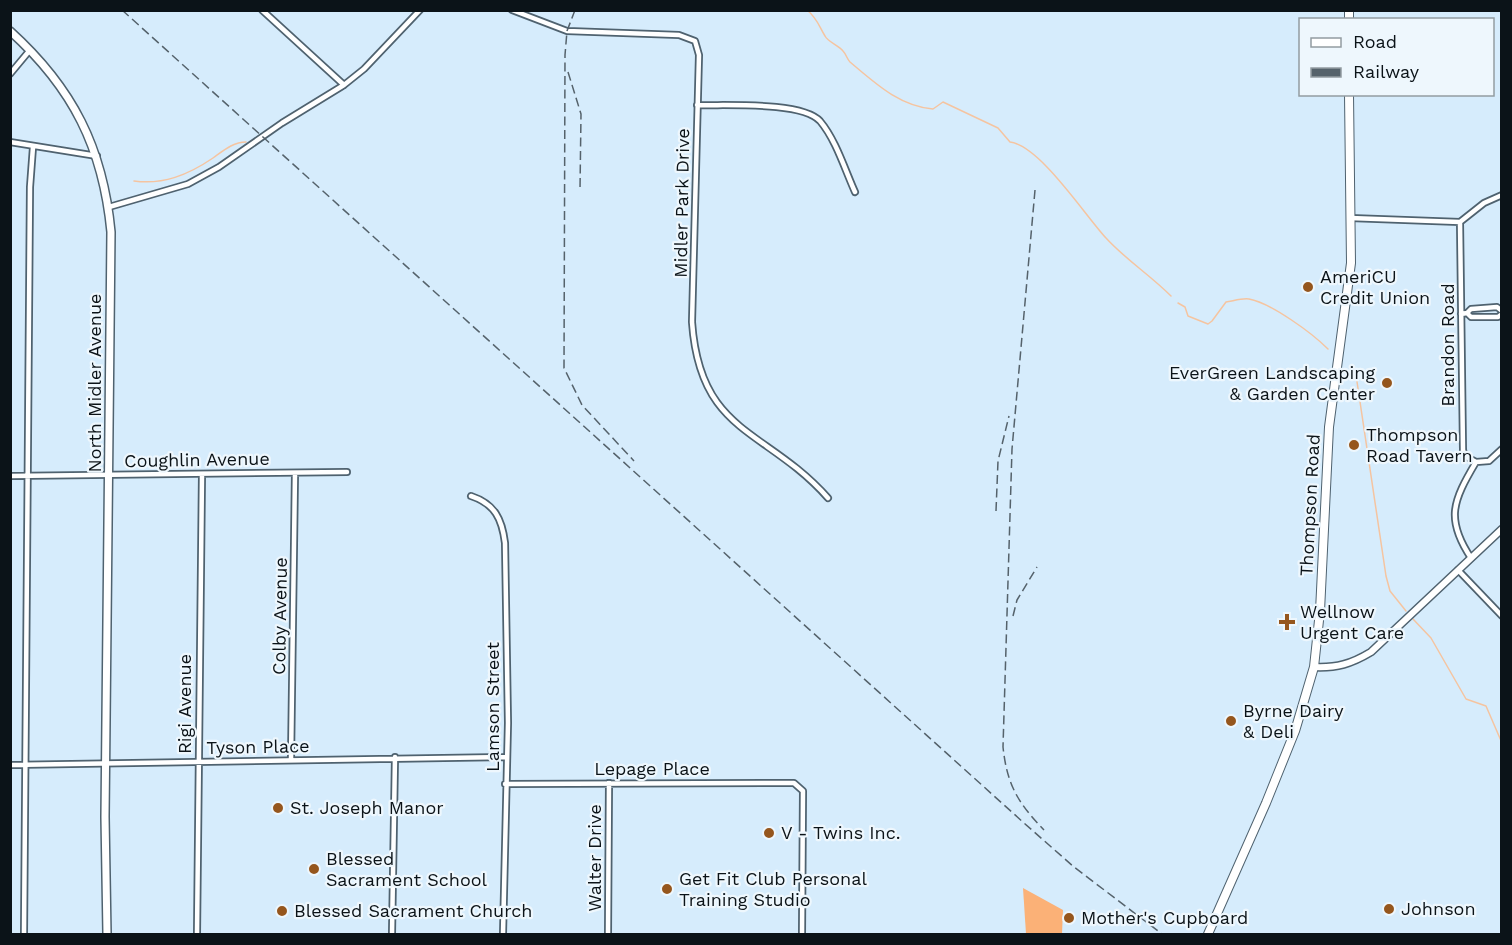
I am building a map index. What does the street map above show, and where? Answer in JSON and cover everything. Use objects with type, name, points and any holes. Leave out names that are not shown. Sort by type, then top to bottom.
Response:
[{"type":"main road","name":"North Midler Avenue","points":[[10,32],[30,50],[72,102],[96,156],[108,207],[111,232],[105,763],[107,934]]},
{"type":"main road","name":"Thompson Road","points":[[1208,934],[1295,731],[1314,668],[1320,611],[1329,427],[1351,263],[1349,96]]},
{"type":"street","points":[[262,10],[344,86]]},
{"type":"street","points":[[108,207],[188,184],[219,167],[282,123],[344,86],[364,69],[420,10]]},
{"type":"street","name":"Midler Park Drive","points":[[512,10],[567,32],[692,38],[695,41],[699,55],[692,322],[694,351],[700,373],[713,398],[729,418],[807,475],[828,498]]},
{"type":"street","points":[[10,74],[30,50]]},
{"type":"street","points":[[697,105],[804,111],[820,122],[828,134],[855,192]]},
{"type":"street","points":[[10,142],[96,156]]},
{"type":"street","points":[[24,934],[30,187],[33,147]]},
{"type":"street","points":[[1350,218],[1460,222],[1484,203],[1502,195]]},
{"type":"street","name":"Brandon Road","points":[[1460,222],[1464,313],[1463,450],[1465,456],[1476,462]]},
{"type":"street","points":[[1497,307],[1502,312],[1498,317],[1471,318],[1464,313],[1471,309],[1497,307]]},
{"type":"street","points":[[1471,558],[1455,532],[1453,519],[1458,498],[1476,462],[1489,461],[1502,449]]},
{"type":"street","name":"Coughlin Avenue","points":[[10,476],[347,472]]},
{"type":"street","name":"Colby Avenue","points":[[291,760],[295,473]]},
{"type":"street","name":"Rigi Avenue","points":[[197,934],[201,474]]},
{"type":"street","name":"Lamson Street","points":[[471,496],[494,507],[504,530],[506,784],[503,934]]},
{"type":"street","points":[[1314,668],[1335,668],[1349,664],[1371,652],[1502,529]]},
{"type":"street","points":[[1458,570],[1502,616]]},
{"type":"street","points":[[1497,610],[1502,606]]},
{"type":"street","points":[[392,934],[394,757]]},
{"type":"street","name":"Tyson Place","points":[[10,765],[394,757],[506,757]]},
{"type":"street","name":"Lepage Place","points":[[506,784],[784,782],[799,785],[803,791],[804,821],[802,934]]},
{"type":"street","name":"Walter Drive","points":[[608,934],[609,783]]},
{"type":"shaded area","points":[[1023,888],[1063,910],[1062,934],[1026,934]]},
{"type":"waterway","points":[[807,10],[816,19],[826,38],[841,49],[850,62],[888,92],[921,107],[933,109],[943,102],[998,128],[1010,142],[1022,146],[1035,155],[1061,182],[1113,246],[1171,296]]},
{"type":"waterway","points":[[134,181],[145,182],[175,177],[204,164],[232,145],[246,142]]},
{"type":"waterway","points":[[1178,303],[1185,307],[1188,316],[1208,324],[1226,302],[1240,299],[1258,302],[1291,320],[1328,349]]},
{"type":"waterway","points":[[1350,367],[1356,375],[1386,576],[1390,591],[1406,611]]},
{"type":"waterway","points":[[1413,619],[1431,638],[1466,699],[1486,706],[1502,743]]},
{"type":"railway","points":[[122,10],[1024,823],[1074,867],[1162,934]]},
{"type":"railway","points":[[575,10],[567,31],[565,55],[564,368],[582,405],[634,461]]},
{"type":"railway","points":[[568,72],[581,114],[580,190]]},
{"type":"railway","points":[[1035,190],[1012,449],[1003,747],[1007,772],[1015,793],[1044,830]]},
{"type":"railway","points":[[996,511],[998,461],[1009,416]]},
{"type":"railway","points":[[1013,616],[1017,600],[1037,567]]},
{"type":"place","name":"AmeriCU Credit Union","points":[[1308,287]]},
{"type":"place","name":"EverGreen Landscaping & Garden Center","points":[[1387,383]]},
{"type":"place","name":"Thompson Road Tavern","points":[[1354,445]]},
{"type":"place","name":"Wellnow Urgent Care","points":[[1287,622]]},
{"type":"place","name":"Byrne Dairy & Deli","points":[[1231,721]]},
{"type":"place","name":"St. Joseph Manor","points":[[278,808]]},
{"type":"place","name":"V - Twins Inc.","points":[[769,833]]},
{"type":"place","name":"Blessed Sacrament School","points":[[314,869]]},
{"type":"place","name":"Get Fit Club Personal Training Studio","points":[[667,889]]},
{"type":"place","name":"Johnson","points":[[1389,909]]},
{"type":"place","name":"Blessed Sacrament Church","points":[[282,911]]},
{"type":"place","name":"Mother's Cupboard","points":[[1069,918]]}]
